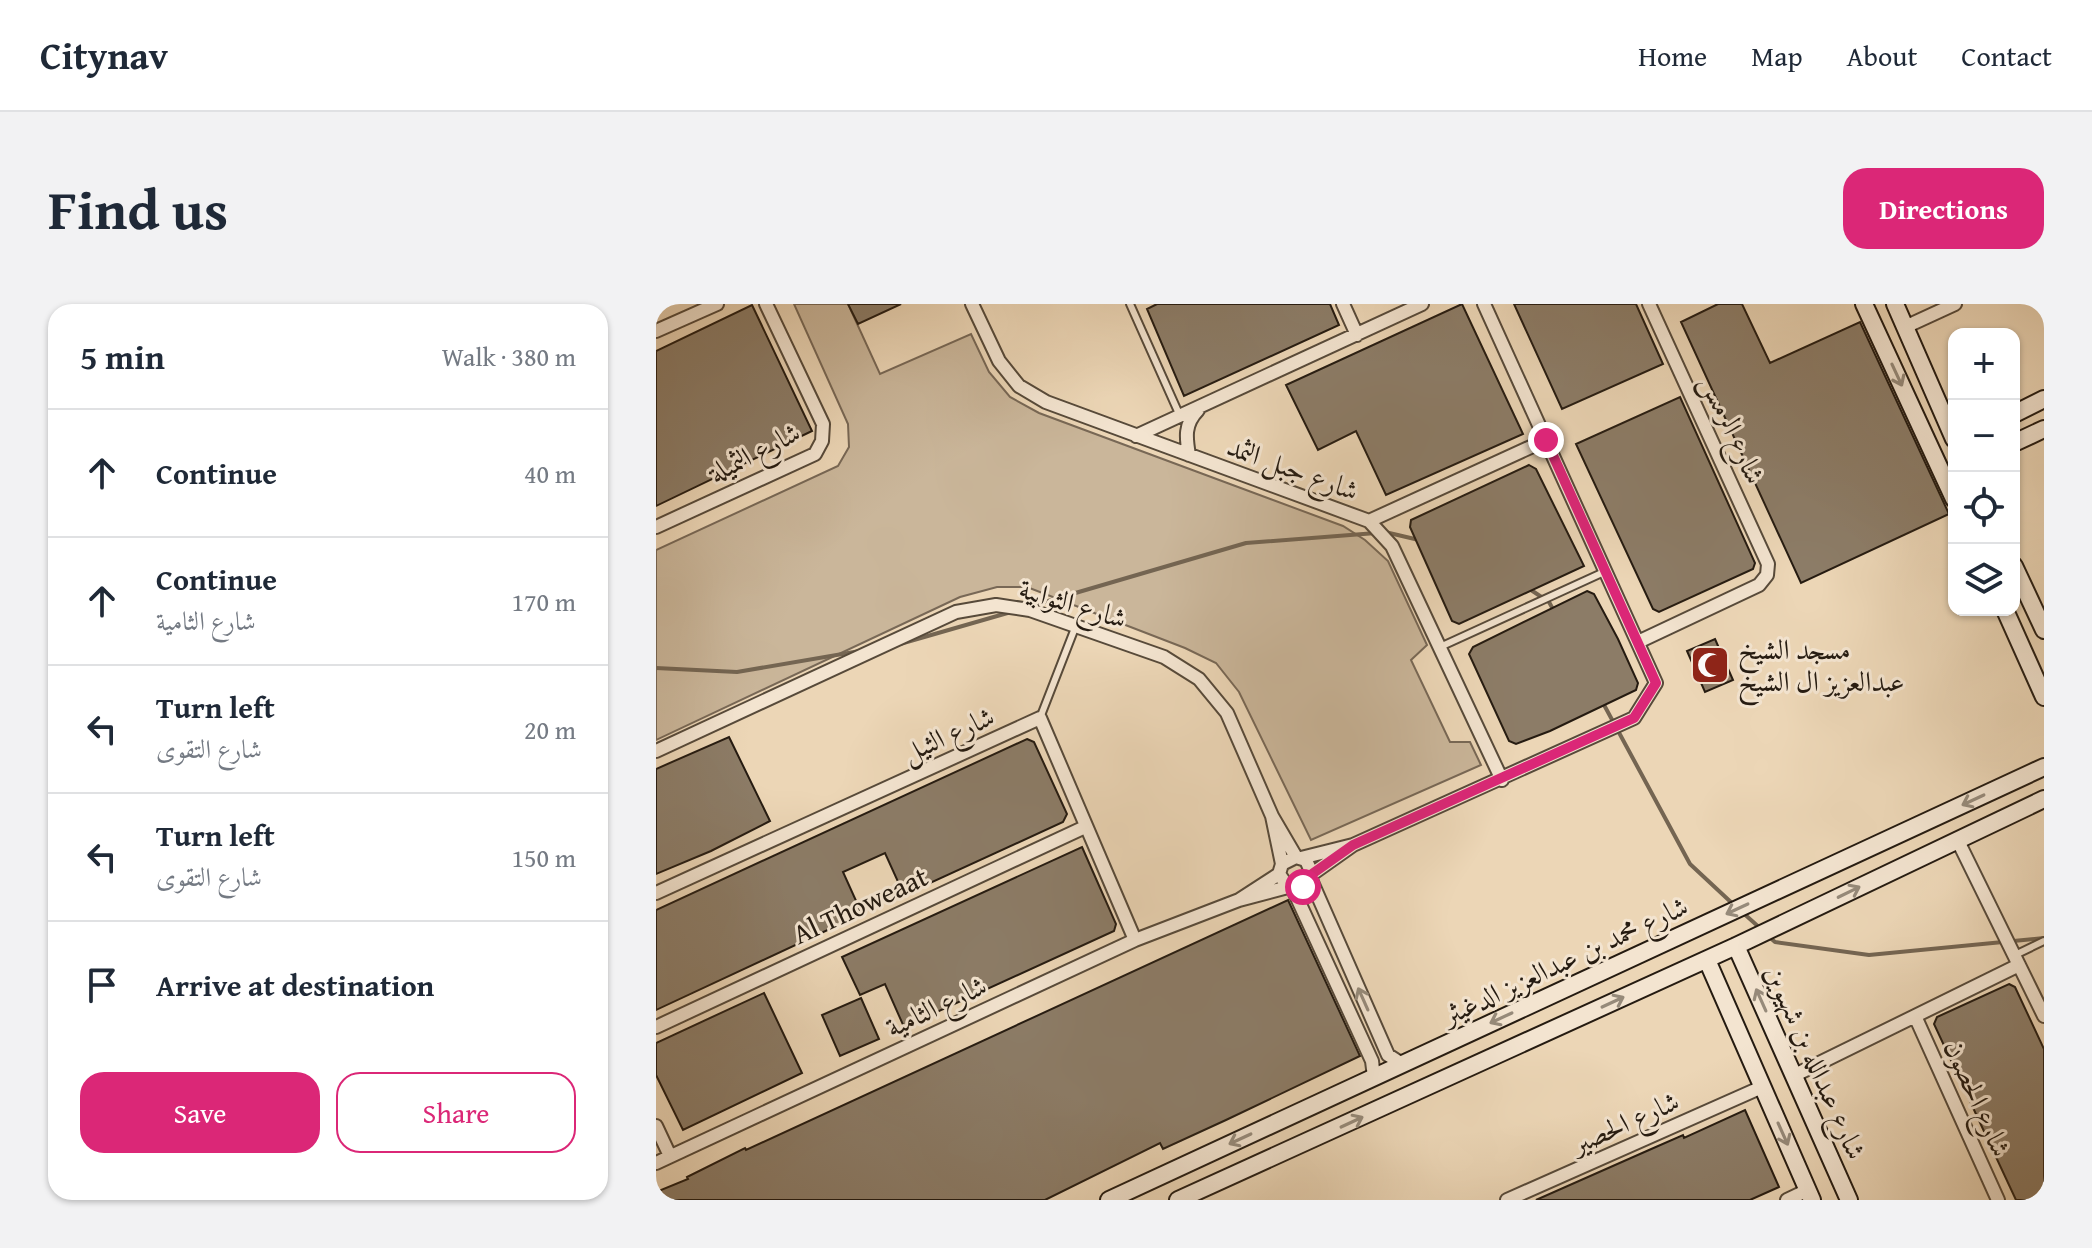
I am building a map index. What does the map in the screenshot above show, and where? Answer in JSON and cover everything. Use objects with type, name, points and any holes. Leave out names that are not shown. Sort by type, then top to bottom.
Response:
[{"type":"street","points":[[656,331],[717,304]]},
{"type":"street","name":"شارع الثميلة","points":[[656,527],[815,454],[822,441],[823,424],[766,304]]},
{"type":"street","name":"شارع جبل الثمد","points":[[972,304],[999,361],[1019,386],[1046,402],[1369,521],[1392,546],[1502,780]]},
{"type":"street","points":[[1343,304],[1357,335]]},
{"type":"street","points":[[1136,436],[1422,304]]},
{"type":"street","points":[[1239,900],[1299,857],[1353,845],[1634,718],[1656,683],[1484,304]]},
{"type":"street","name":"شارع الرمس","points":[[1638,642],[1759,585],[1767,575],[1768,564],[1649,304]]},
{"type":"street","points":[[1864,304],[1932,451],[1948,471]]},
{"type":"street","points":[[1895,304],[1948,426]]},
{"type":"street","points":[[1905,327],[1955,304]]},
{"type":"street","points":[[2020,411],[2044,399]]},
{"type":"street","points":[[1189,455],[1185,436],[1190,418],[1201,407]]},
{"type":"street","points":[[2020,440],[2044,429]]},
{"type":"street","points":[[1369,521],[1546,440]]},
{"type":"street","points":[[1932,451],[1948,443]]},
{"type":"street","points":[[2020,579],[2044,630]]},
{"type":"street","name":"شارع الثوابية","points":[[656,751],[956,612],[996,605],[1030,610],[1164,657],[1199,679],[1227,713],[1272,816]]},
{"type":"street","points":[[2008,616],[2044,697]]},
{"type":"street","points":[[1040,718],[1135,940]]},
{"type":"street","name":"شارع الثيل","points":[[656,893],[1040,718]]},
{"type":"street","name":"شارع محمد بن عبدالعزيز الدغيثر","points":[[1109,1200],[2044,767]]},
{"type":"street","name":"شارع محمد بن عبدالعزيز الدغيثر","points":[[1178,1200],[1707,960],[2044,799]]},
{"type":"street","points":[[1272,816],[1299,857],[1310,864],[1318,898],[1388,1055],[1402,1064]]},
{"type":"street","points":[[1272,816],[1281,869],[1301,904],[1372,1061],[1374,1077]]},
{"type":"street","name":"Al Thoweaat","points":[[656,1027],[1085,827]]},
{"type":"street","points":[[1957,839],[2044,1016]]},
{"type":"street","points":[[1239,900],[1303,887],[1353,845]]},
{"type":"street","name":"شارع الثامية","points":[[656,1163],[1135,940],[1239,900]]},
{"type":"street","name":"شارع عبدالله بن شهيوين","points":[[1736,946],[1849,1200]]},
{"type":"street","name":"شارع عبدالله بن شهيوين","points":[[1707,960],[1810,1195]]},
{"type":"street","points":[[1795,1075],[1915,1016],[2017,960]]},
{"type":"street","name":"شارع الحصون","points":[[1915,1016],[1998,1200]]},
{"type":"street","name":"شارع الحصير","points":[[1507,1200],[1762,1087]]},
{"type":"street","points":[[1277,1122],[1291,1150]]},
{"type":"street","points":[[656,1126],[670,1156]]},
{"type":"street","points":[[1787,1200],[1810,1195]]},
{"type":"lane","points":[[1130,304],[1180,416]]},
{"type":"lane","points":[[1440,647],[1604,572]]},
{"type":"lane","points":[[1040,718],[1075,628]]},
{"type":"lane","points":[[2017,960],[2044,941]]},
{"type":"shaded area","points":[[794,304],[848,304],[880,374],[971,334],[989,372],[1010,397],[1039,413],[1343,526],[1365,540],[1388,561],[1427,645],[1411,660],[1450,742],[1470,742],[1481,765],[1311,840],[1239,692],[1216,663],[1027,587],[997,587],[960,597],[656,740],[656,550],[838,466],[849,447],[848,424]]},
{"type":"building","points":[[848,304],[901,304],[858,324]]},
{"type":"building","points":[[1157,304],[1330,304],[1339,325],[1184,396],[1147,309]]},
{"type":"building","points":[[1462,304],[1523,434],[1386,495],[1356,431],[1318,450],[1286,385]]},
{"type":"building","points":[[1514,304],[1636,304],[1663,364],[1562,409]]},
{"type":"building","points":[[1718,304],[1742,304],[1770,363],[1860,322],[1948,514],[1801,583],[1681,322]]},
{"type":"building","points":[[752,305],[812,431],[656,506],[656,351]]},
{"type":"building","points":[[1680,397],[1755,563],[1753,569],[1659,612],[1653,609],[1576,444]]},
{"type":"building","points":[[1529,465],[1536,469],[1584,566],[1459,624],[1452,621],[1410,527],[1411,520]]},
{"type":"building","points":[[1587,591],[1594,594],[1618,639],[1638,683],[1636,690],[1550,731],[1516,744],[1509,741],[1469,654],[1473,647]]},
{"type":"building","name":"مسجد الشيخ عبدالعزيز ال الشيخ","points":[[1715,639],[1733,680],[1705,692],[1687,651]]},
{"type":"building","points":[[729,737],[770,821],[656,874],[656,769]]},
{"type":"building","points":[[1027,739],[1034,742],[1067,814],[1063,822],[904,895],[885,853],[843,872],[862,914],[656,1010],[656,910]]},
{"type":"building","points":[[1082,847],[1116,924],[1114,931],[904,1027],[885,984],[860,995],[842,957]]},
{"type":"building","points":[[1288,900],[1360,1056],[1226,1120],[1163,1149],[1160,1143],[1045,1200],[656,1200],[656,1192],[688,1179],[745,1148]]},
{"type":"building","points":[[2009,984],[2015,987],[2044,1049],[2044,1200],[2016,1200],[1934,1024],[1937,1017]]},
{"type":"building","points":[[764,993],[802,1073],[683,1130],[656,1075],[656,1043]]},
{"type":"building","points":[[861,998],[879,1039],[840,1056],[822,1015]]},
{"type":"building","points":[[1745,1110],[1779,1187],[1750,1200],[1536,1200],[1683,1135],[1684,1138]]},
{"type":"waterway","points":[[1385,532],[1419,540]]},
{"type":"waterway","points":[[1031,606],[1246,543],[1376,533]]},
{"type":"waterway","points":[[1528,588],[1549,602],[1554,611]]},
{"type":"waterway","points":[[900,644],[1011,612]]},
{"type":"waterway","points":[[656,668],[737,672],[860,651]]},
{"type":"waterway","points":[[1603,703],[1690,864],[1734,905]]},
{"type":"waterway","points":[[1741,911],[1761,929]]},
{"type":"waterway","points":[[1767,935],[1775,942],[1869,955],[2044,938]]},
{"type":"place","name":"مسجد الشيخ عبدالعزيز ال الشيخ","points":[[1710,665]]},
{"type":"route","points":[[1303,887],[1311,880],[1312,874],[1353,845],[1634,718],[1656,683],[1546,440]]}]
